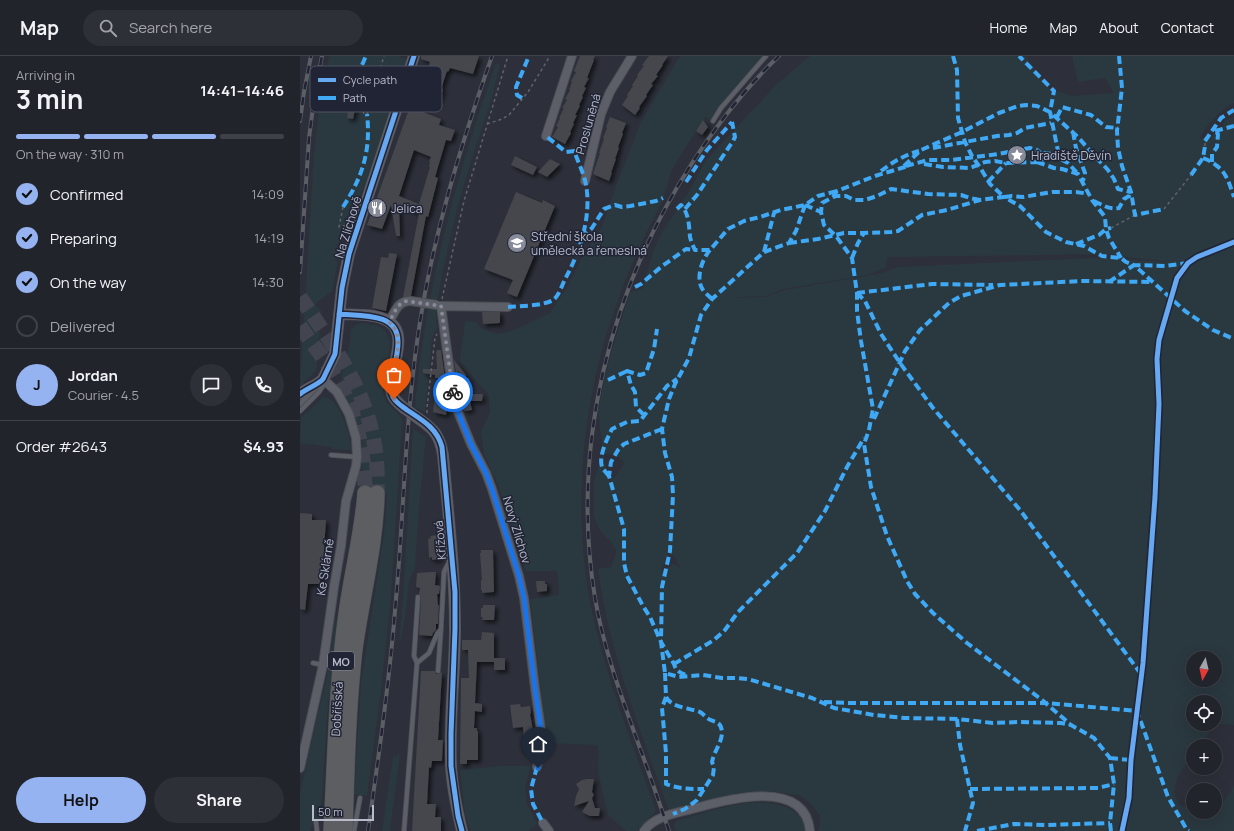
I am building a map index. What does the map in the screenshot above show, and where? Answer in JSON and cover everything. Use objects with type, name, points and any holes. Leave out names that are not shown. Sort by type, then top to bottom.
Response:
[{"type":"highway","name":"Dobříšská","points":[[331,831],[337,700],[345,622],[361,528],[371,493],[375,530],[358,625],[350,700],[344,831]]},
{"type":"street","name":"Na Zlíchově","points":[[411,66],[414,56]]},
{"type":"street","points":[[546,136],[572,56]]},
{"type":"street","name":"Prosluněná","points":[[585,181],[601,114],[610,92],[632,56]]},
{"type":"street","name":"Na Zlíchově","points":[[323,380],[334,354],[344,278],[350,250],[396,112]]},
{"type":"street","points":[[340,314],[372,317],[389,322],[400,303],[404,301],[439,306],[508,307]]},
{"type":"street","name":"Nový Zlíchov","points":[[439,306],[444,330],[454,402],[471,444],[486,473],[492,489],[519,576],[524,598],[541,730],[541,748],[538,768]]},
{"type":"street","name":"Křížová","points":[[389,322],[395,328],[398,342],[391,390],[394,399],[434,430],[442,447],[455,592],[451,766],[458,816],[462,831]]},
{"type":"street","points":[[300,394],[323,380]]},
{"type":"street","name":"Ke Sklárně","points":[[300,768],[324,666],[346,501],[356,466],[357,457],[356,438],[349,414],[337,392],[323,380]]},
{"type":"street","points":[[644,831],[656,820],[673,814],[758,795],[782,798],[794,804],[805,815],[810,824],[810,831]]},
{"type":"street","points":[[543,822],[549,831]]},
{"type":"lane","points":[[713,121],[721,108],[766,56]]},
{"type":"lane","points":[[300,404],[323,380]]},
{"type":"lane","points":[[300,410],[319,392],[323,380]]},
{"type":"lane","points":[[331,455],[357,457]]},
{"type":"lane","points":[[438,671],[444,572],[448,564],[452,562]]},
{"type":"lane","points":[[404,831],[418,663],[414,656],[418,597]]},
{"type":"lane","points":[[418,663],[429,653],[437,634],[441,629]]},
{"type":"lane","points":[[313,663],[324,666]]},
{"type":"lane","points":[[354,831],[360,798]]},
{"type":"lane","points":[[316,822],[317,831]]},
{"type":"path","points":[[381,66],[384,56]]},
{"type":"path","points":[[439,306],[461,213],[508,56]]},
{"type":"path","points":[[487,124],[502,120],[510,115],[525,96],[550,56]]},
{"type":"path","points":[[1205,141],[1205,146]]},
{"type":"path","points":[[1164,209],[1191,175]]},
{"type":"path","points":[[343,207],[339,227],[350,223]]},
{"type":"path","points":[[1111,228],[1135,215]]},
{"type":"path","points":[[427,408],[436,334],[444,330]]},
{"type":"shaded area","points":[[329,56],[400,56],[399,57],[408,60],[406,66],[327,66]]},
{"type":"shaded area","points":[[680,56],[770,56],[736,87],[710,120],[705,117],[672,170],[664,197],[629,271],[597,368],[584,446],[582,525],[584,564],[590,601],[603,655],[628,733],[656,811],[638,831],[626,831],[608,815],[598,772],[599,751],[597,745],[547,743],[530,599],[559,595],[557,571],[526,571],[498,485],[484,454],[481,432],[490,412],[488,393],[476,381],[460,360],[465,321],[475,322],[482,329],[497,334],[512,331],[550,313],[601,229],[640,124]]},
{"type":"shaded area","points":[[810,56],[1025,56],[1050,89],[1073,96],[1114,93],[1105,78],[1078,82],[1072,56],[1234,56],[1234,103],[1218,114],[1199,139],[1222,132],[1224,121],[1234,116],[1234,725],[1222,724],[1222,695],[1186,695],[1186,731],[1210,731],[1204,739],[1186,739],[1186,764],[1178,776],[1175,790],[1178,803],[1186,807],[1186,819],[1222,819],[1222,804],[1234,786],[1234,831],[818,831],[820,826],[820,816],[813,806],[800,795],[767,791],[737,793],[669,811],[627,692],[610,631],[598,569],[611,567],[616,550],[611,542],[601,532],[594,517],[594,480],[603,454],[598,409],[610,356],[630,292],[642,289],[653,252],[662,232],[692,187],[705,161],[777,84]],"holes":[[[1113,254],[1126,257],[1172,262],[1094,258],[898,267],[882,273],[785,290],[765,297],[729,298],[766,296],[783,289],[867,275],[886,268],[887,257]],[[603,454],[615,454],[625,463],[610,483]],[[668,553],[674,556],[681,569],[674,564],[661,572]]]},
{"type":"shaded area","points":[[496,63],[500,64],[490,104],[458,205],[442,274],[436,313],[437,329],[432,338],[425,412],[415,407],[426,319],[445,232],[456,190],[468,147]]},
{"type":"shaded area","points":[[319,112],[348,112],[348,118],[352,119],[354,112],[391,112],[371,172],[337,245],[335,260],[338,261],[332,291],[315,305],[322,312],[316,371],[300,386],[314,154]]},
{"type":"shaded area","points":[[362,323],[378,326],[385,331],[389,338],[389,356],[384,375],[383,392],[389,405],[398,413],[402,420],[391,597],[380,699],[367,795],[365,796],[354,794],[361,683],[384,533],[387,493],[356,492],[361,474],[363,445],[356,418],[339,385],[349,347],[351,330],[356,325]]},
{"type":"shaded area","points":[[325,397],[330,399],[340,411],[350,442],[351,448],[349,450],[332,449],[332,447],[300,443],[301,418],[322,398]]},
{"type":"shaded area","points":[[413,429],[426,437],[419,506],[415,568],[409,581],[405,617],[399,644],[403,598]]},
{"type":"shaded area","points":[[335,621],[338,621],[327,715],[321,818],[311,826],[310,831],[300,831],[300,794],[329,668]]},
{"type":"shaded area","points":[[400,754],[390,831],[382,831],[393,757]]},
{"type":"shaded area","points":[[500,766],[531,766],[525,788],[527,804],[537,824],[528,831],[471,831],[465,813],[460,770]]},
{"type":"shaded area","points":[[745,803],[776,804],[791,809],[802,820],[807,831],[676,831],[674,825],[676,821],[712,810]]},
{"type":"building","points":[[421,56],[479,56],[473,74],[450,68],[448,72],[447,71],[442,86],[442,66],[429,66],[430,62],[421,59]]},
{"type":"building","points":[[580,56],[595,56],[587,78],[589,78],[584,87],[586,88],[579,105],[580,106],[575,115],[577,115],[570,132],[571,133],[565,144],[552,137],[558,127],[556,126],[564,108],[562,108],[567,100],[565,99],[570,90],[571,81],[576,72],[574,71]]},
{"type":"building","points":[[649,56],[668,56],[635,115],[622,105],[638,76],[637,75],[644,66],[642,65]]},
{"type":"building","points":[[348,112],[354,112],[353,119],[347,118]]},
{"type":"building","points":[[408,112],[423,112],[441,119],[439,125],[455,130],[451,141],[446,140],[435,177],[438,178],[428,217],[426,216],[411,296],[403,297],[419,213],[399,205],[400,236],[396,236],[391,205],[382,229],[367,225]],"holes":[[[414,150],[431,157],[429,162],[430,167],[419,204],[399,196]]]},
{"type":"building","points":[[610,117],[626,123],[609,181],[593,174]]},
{"type":"building","points":[[703,120],[708,127],[702,135],[696,131]]},
{"type":"building","points":[[515,156],[537,167],[533,175],[511,165]]},
{"type":"building","points":[[550,159],[560,164],[547,177],[538,172]]},
{"type":"building","points":[[516,192],[542,203],[543,200],[555,206],[517,297],[507,293],[513,280],[484,269]]},
{"type":"building","points":[[389,253],[397,254],[386,311],[372,308],[381,257],[388,258]]},
{"type":"building","points":[[482,312],[500,312],[500,323],[483,324]]},
{"type":"building","points":[[437,350],[441,350],[445,378],[435,378],[435,375],[423,373],[423,369],[437,369]]},
{"type":"building","points":[[454,360],[466,375],[466,378],[469,378],[470,394],[483,394],[482,401],[470,401],[472,410],[464,411],[461,405],[459,392],[459,371],[456,373]]},
{"type":"building","points":[[435,394],[446,395],[446,415],[433,412]]},
{"type":"building","points":[[300,513],[312,514],[312,520],[326,520],[323,565],[321,565],[320,584],[308,584],[305,610],[300,609]]},
{"type":"building","points":[[438,535],[440,559],[432,560],[432,557],[429,558],[428,539],[431,538],[430,536]]},
{"type":"building","points":[[481,550],[493,550],[494,592],[482,593],[481,590]]},
{"type":"building","points":[[436,572],[435,585],[440,586],[439,594],[437,594],[439,605],[438,624],[436,624],[436,630],[432,636],[419,635],[421,597],[419,594],[420,588],[416,587],[417,573]]},
{"type":"building","points":[[536,581],[545,581],[545,584],[547,584],[547,591],[537,592]]},
{"type":"building","points":[[483,605],[495,605],[494,620],[482,620],[483,617],[481,617],[481,608],[483,608]]},
{"type":"building","points":[[482,632],[494,633],[494,658],[505,658],[505,670],[494,670],[494,662],[477,662],[475,703],[482,704],[482,712],[475,711],[474,728],[477,728],[478,731],[478,760],[467,760],[467,764],[460,764],[461,678],[469,678],[468,650],[462,650],[462,640],[481,640]]},
{"type":"building","points":[[421,671],[435,671],[436,674],[442,672],[438,740],[443,740],[442,761],[432,761],[431,768],[429,767],[427,804],[436,804],[435,817],[441,817],[441,831],[412,831]]},
{"type":"building","points":[[520,704],[521,707],[530,706],[530,714],[533,730],[535,730],[536,743],[524,744],[523,727],[513,728],[510,705]]},
{"type":"building","points":[[587,779],[594,779],[592,792],[594,795],[592,798],[595,808],[600,808],[599,816],[590,816],[582,812],[589,801],[574,806],[579,789],[576,784]]},
{"type":"tunnel","points":[[300,297],[332,344],[357,388],[366,411],[373,436],[377,463],[377,493]]},
{"type":"tunnel","points":[[300,326],[333,373],[348,401],[358,430],[361,446],[365,477],[365,493]]},
{"type":"tram line","points":[[408,66],[411,56]]},
{"type":"tram line","points":[[321,381],[332,354],[340,287],[347,256],[393,112]]},
{"type":"railway","points":[[300,121],[311,56]]},
{"type":"railway","points":[[320,66],[322,56]]},
{"type":"railway","points":[[368,831],[394,628],[410,401],[418,335],[431,264],[448,194],[469,124],[492,56]]},
{"type":"railway","points":[[669,831],[615,676],[603,637],[595,598],[589,541],[588,483],[593,426],[604,370],[619,315],[640,261],[665,210],[694,160],[713,132],[755,80],[779,56]]},
{"type":"railway","points":[[300,272],[309,138],[312,112]]},
{"type":"marked path","points":[[362,66],[366,56]]},
{"type":"marked path","points":[[522,98],[517,95],[516,87],[529,56]]},
{"type":"marked path","points":[[953,56],[957,70],[958,118],[965,142],[990,184],[1004,197],[1023,197],[1052,192],[1076,192],[1090,194]]},
{"type":"marked path","points":[[906,166],[928,160],[951,160],[1030,148],[1037,150],[1044,156],[1045,153],[1051,154],[1058,151],[1050,112],[1054,91],[1019,56]]},
{"type":"marked path","points":[[1119,56],[1122,88],[1117,131],[1118,148],[1122,166],[1131,192],[1135,215],[1164,209]]},
{"type":"marked path","points":[[904,166],[921,150],[962,132],[999,113],[1018,106],[1037,106],[1050,112],[1078,137],[1108,170],[1118,189],[1131,192]]},
{"type":"marked path","points":[[1057,117],[1062,107],[1091,115],[1106,127],[1118,128]]},
{"type":"marked path","points":[[1205,141],[1221,118],[1234,110]]},
{"type":"marked path","points":[[343,207],[356,184],[364,162],[368,139],[367,114]]},
{"type":"marked path","points":[[686,182],[707,150],[732,122]]},
{"type":"marked path","points":[[685,209],[697,195],[733,141],[735,137],[732,122]]},
{"type":"marked path","points":[[933,148],[1009,135],[1017,133],[1025,128],[1051,123]]},
{"type":"marked path","points":[[1215,131],[1234,126]]},
{"type":"marked path","points":[[1212,162],[1212,154],[1217,147],[1218,134],[1213,129]]},
{"type":"marked path","points":[[1073,132],[1076,148],[1085,173],[1082,182]]},
{"type":"marked path","points":[[508,307],[549,302],[557,296],[575,259],[585,226],[587,214],[586,187],[582,171],[574,151],[566,152],[546,136]]},
{"type":"marked path","points":[[1191,175],[1203,158],[1205,146]]},
{"type":"marked path","points":[[881,171],[899,159],[919,151]]},
{"type":"marked path","points":[[1051,154],[1068,163],[1078,174]]},
{"type":"marked path","points":[[924,164],[943,167],[970,168],[985,162],[995,161],[1006,163],[1037,162],[1044,159],[1044,156]]},
{"type":"marked path","points":[[1203,158],[1214,163],[1223,172],[1228,180],[1234,197]]},
{"type":"marked path","points":[[1037,162],[1078,174],[1092,200],[1105,217],[1106,229],[1109,238],[1121,258]]},
{"type":"marked path","points":[[988,182],[1006,163]]},
{"type":"marked path","points":[[833,197],[837,191],[875,176],[908,166]]},
{"type":"marked path","points":[[980,200],[961,195],[928,194],[891,189],[865,200],[854,200],[846,196],[836,196],[822,203],[821,212],[824,225],[836,236],[852,258],[861,341],[873,409],[869,430],[864,444],[871,487],[887,536],[907,581],[915,594],[933,613],[967,643],[1042,700],[1070,724]]},
{"type":"marked path","points":[[677,209],[681,205],[686,212],[690,237],[695,250],[710,250],[728,229],[744,221],[781,210],[805,205],[818,196],[837,191]]},
{"type":"marked path","points":[[1094,201],[1109,208],[1119,208],[1124,199],[1129,196],[1131,192]]},
{"type":"marked path","points":[[852,258],[864,233],[898,231],[922,215],[947,210],[980,200],[1004,197],[1020,206],[1046,232],[1066,242],[1084,246],[1102,256],[1121,258],[1134,265],[1165,266],[1188,263]]},
{"type":"marked path","points":[[582,238],[592,228],[604,209],[615,205],[622,207],[630,206],[656,201],[663,198]]},
{"type":"marked path","points":[[805,205],[796,231],[789,243],[764,252],[712,299],[701,315],[689,358],[669,399],[662,429],[665,453],[672,477],[673,495],[670,551],[662,587],[661,642],[665,673],[679,677],[703,675],[722,678],[748,679],[812,698],[834,708],[874,715],[905,718],[957,719],[993,723],[1061,723],[1071,725],[1094,738],[1110,758],[1114,784],[1110,823],[1111,831]]},
{"type":"marked path","points":[[805,205],[821,212]]},
{"type":"marked path","points":[[764,252],[774,213]]},
{"type":"marked path","points":[[1076,244],[1099,235],[1106,229],[1111,228]]},
{"type":"marked path","points":[[789,243],[818,239],[844,233],[864,233]]},
{"type":"marked path","points":[[635,287],[686,249],[695,250]]},
{"type":"marked path","points":[[710,250],[704,258],[700,269],[700,280],[703,290],[712,299]]},
{"type":"marked path","points":[[1109,282],[1134,265],[1185,311],[1213,330],[1234,339]]},
{"type":"marked path","points":[[874,419],[905,351],[920,330],[949,303],[961,296],[1000,285],[1083,281],[1153,282]]},
{"type":"marked path","points":[[857,293],[932,284],[993,285]]},
{"type":"marked path","points":[[857,293],[865,301],[881,334],[900,363],[933,408],[1020,510],[1141,674]]},
{"type":"marked path","points":[[644,415],[636,407],[635,392],[631,385],[627,371],[640,375],[646,373],[654,349],[657,329]]},
{"type":"marked path","points":[[608,380],[627,371]]},
{"type":"marked path","points":[[609,476],[603,469],[601,460],[603,449],[612,429],[627,422],[640,421],[667,386],[677,379]]},
{"type":"marked path","points":[[662,429],[624,444],[618,450],[611,462],[609,476],[624,529],[624,563],[627,576],[677,670],[686,675]]},
{"type":"marked path","points":[[674,664],[714,640],[725,630],[738,612],[797,553],[825,511],[847,467],[864,438]]},
{"type":"marked path","points":[[665,673],[666,697],[669,701],[677,706],[700,712],[707,718],[719,724],[722,732],[721,740],[712,762],[714,767],[713,775],[697,800],[685,809],[673,814]]},
{"type":"marked path","points":[[666,697],[662,708],[666,753],[666,784],[680,788],[704,789]]},
{"type":"marked path","points":[[824,702],[1046,703],[1137,711],[1168,797],[1189,831]]},
{"type":"marked path","points":[[957,719],[960,745],[973,803],[965,831]]},
{"type":"marked path","points":[[1110,758],[1131,760]]},
{"type":"marked path","points":[[537,767],[531,789],[533,804],[543,823]]},
{"type":"marked path","points":[[970,789],[1098,788],[1114,784]]},
{"type":"marked path","points":[[977,831],[1014,824],[1046,825],[1110,823]]},
{"type":"cycle path","points":[[411,66],[414,56]]},
{"type":"cycle path","points":[[300,394],[323,379],[335,354],[342,288],[349,254],[396,112]]},
{"type":"cycle path","points":[[1122,831],[1129,798],[1131,760],[1143,663],[1155,497],[1159,404],[1157,359],[1159,340],[1177,278],[1188,263],[1197,257],[1234,242]]},
{"type":"cycle path","points":[[339,314],[377,318],[386,321],[392,326],[397,333],[398,343],[391,382],[394,399],[397,403],[428,425],[437,435],[442,447],[455,592],[451,766],[458,816],[462,831]]},
{"type":"way so far","points":[[394,399],[391,386],[398,342],[395,328],[389,322],[399,305],[402,302],[407,301],[441,306],[453,392]]},
{"type":"place","name":"Hradiště Děvín","points":[[1017,155]]},
{"type":"place","name":"Jelica","points":[[377,208]]},
{"type":"place","name":"Střední škola umělecká a řemeslná","points":[[517,243]]},
{"type":"route","points":[[453,392],[454,402],[471,444],[486,473],[492,489],[519,576],[524,598],[541,730],[541,748],[538,768]]}]
